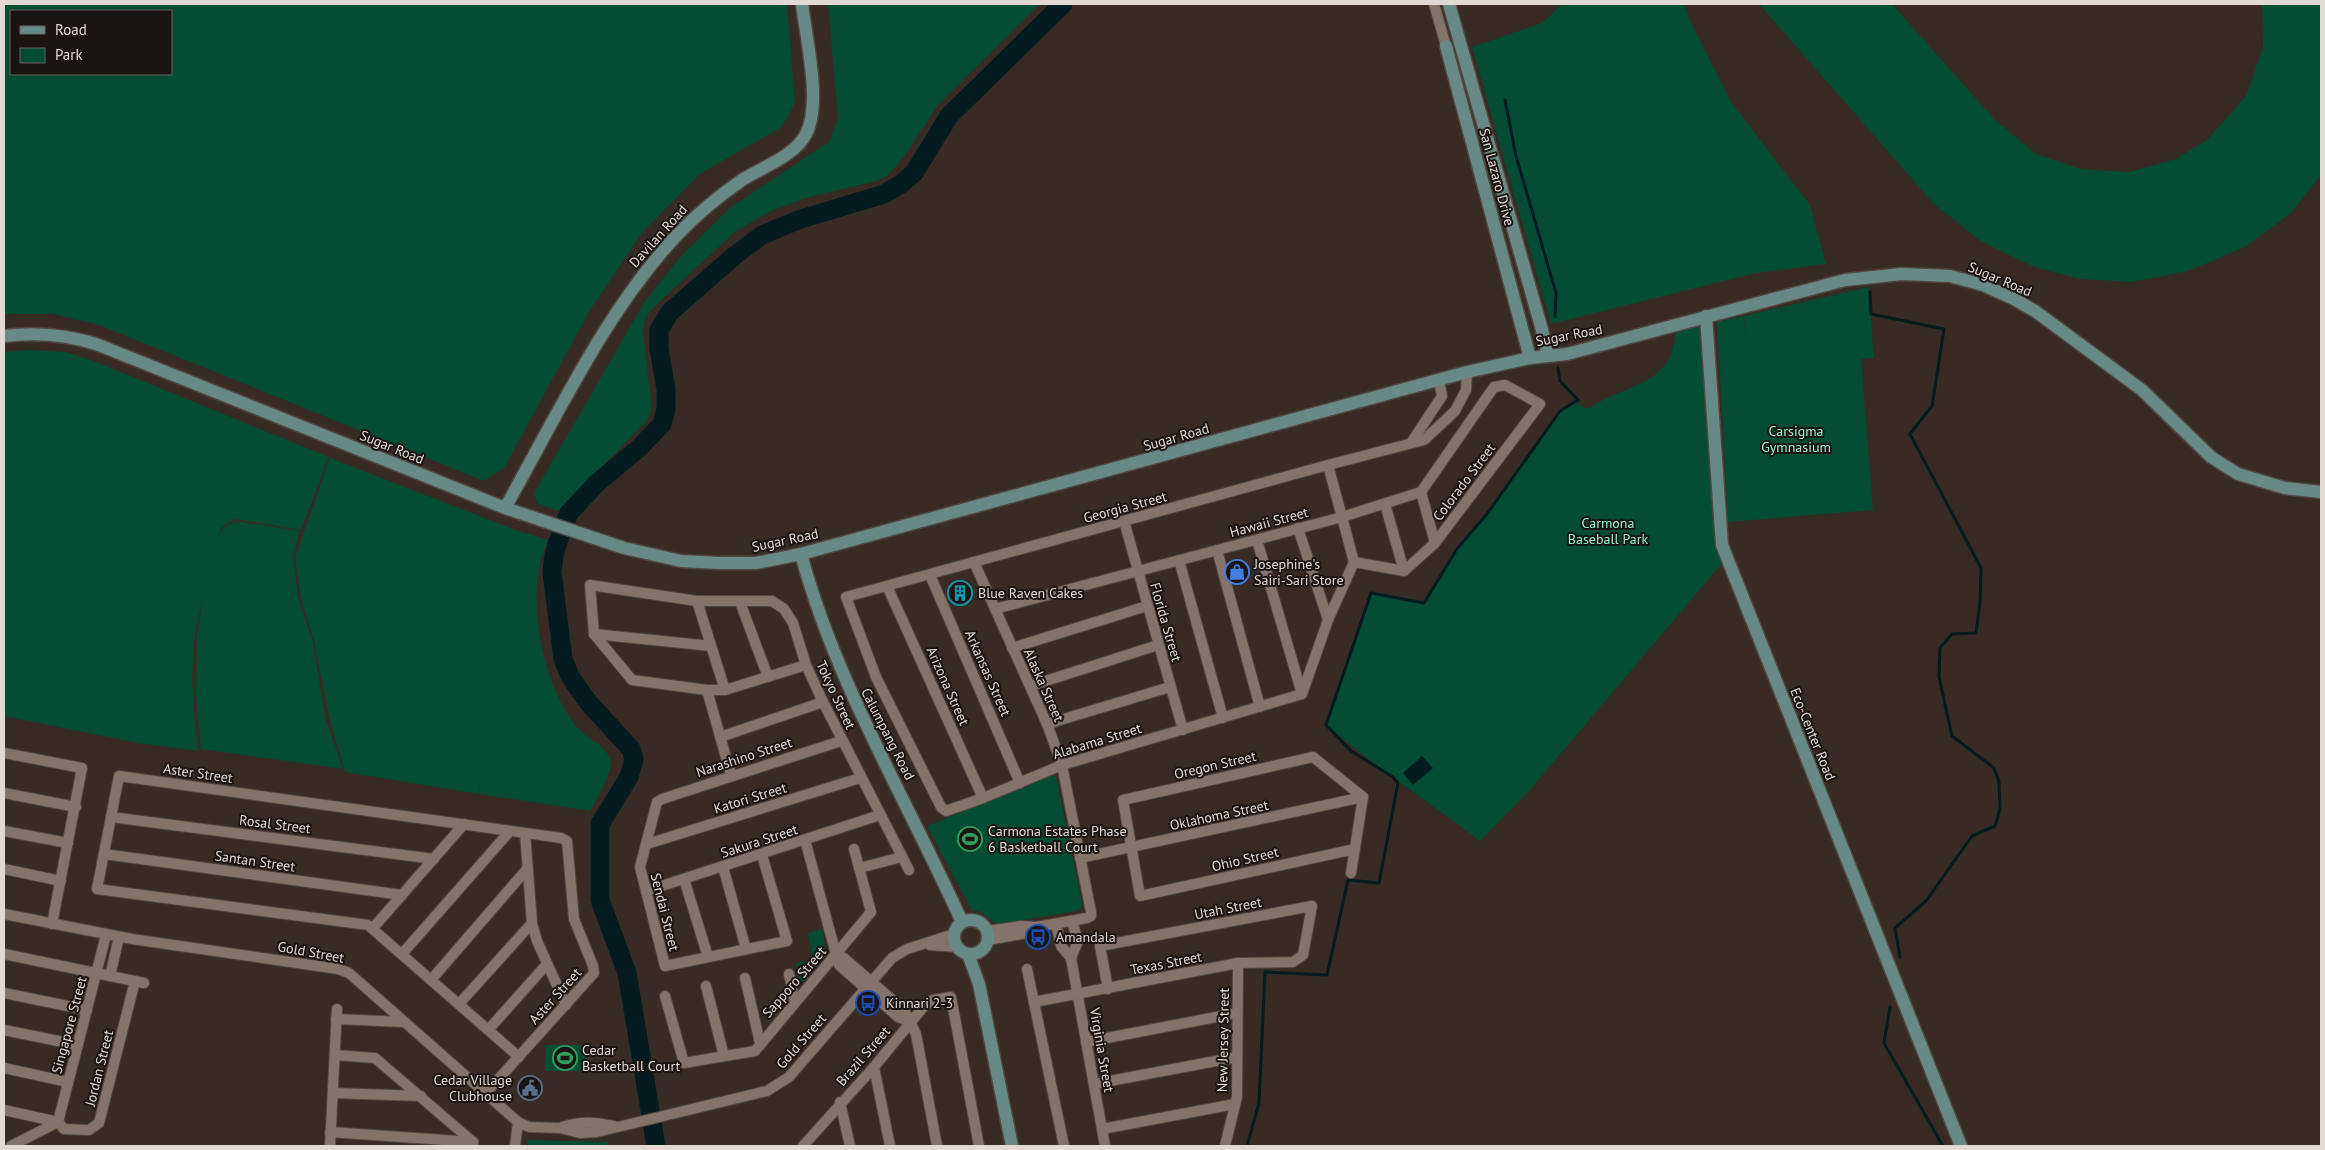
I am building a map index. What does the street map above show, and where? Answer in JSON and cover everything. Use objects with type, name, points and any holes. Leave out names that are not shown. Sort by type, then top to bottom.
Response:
[{"type":"main road","name":"Davilan Road","points":[[505,508],[592,353],[622,304],[656,259],[700,212],[721,195],[787,154],[806,135],[813,112],[814,94],[802,4]]},
{"type":"main road","name":"San Lazaro Drive","points":[[1449,4],[1548,356]]},
{"type":"main road","name":"San Lazaro Drive","points":[[1446,46],[1530,358]]},
{"type":"main road","name":"Sugar Road","points":[[4,336],[45,334],[78,338],[96,344],[505,508],[580,535],[644,554],[681,561],[756,563],[801,554],[1467,372],[1530,358],[1567,354],[1845,280],[1902,274],[1936,274],[1967,279],[2014,299],[2035,311],[2142,390],[2211,456],[2238,474],[2285,488],[2321,492]]},
{"type":"main road","name":"Eco-Center Road","points":[[1706,316],[1722,545],[1961,1146]]},
{"type":"main road","name":"Calumpang Road","points":[[801,554],[816,606],[849,688],[962,922]]},
{"type":"main road","points":[[968,951],[986,945],[987,935],[977,921],[969,920],[962,922],[954,934],[968,951],[979,984],[1012,1146]]},
{"type":"street","name":"San Lazaro Drive","points":[[1434,4],[1446,46]]},
{"type":"street","name":"Georgia Street","points":[[846,597],[1424,440],[1460,402],[1466,390],[1467,372]]},
{"type":"street","points":[[1411,443],[1442,396],[1439,380]]},
{"type":"street","name":"Colorado Street","points":[[1404,571],[1435,543],[1540,404],[1505,385],[1494,387],[1421,492]]},
{"type":"street","points":[[1429,415],[1441,424]]},
{"type":"street","points":[[1302,694],[1328,620],[1354,562],[1328,465]]},
{"type":"street","points":[[1421,492],[1435,543]]},
{"type":"street","name":"Hawaii Street","points":[[995,609],[1342,517],[1421,492]]},
{"type":"street","points":[[1354,562],[1404,571],[1385,504]]},
{"type":"street","name":"Florida Street","points":[[1124,521],[1182,730]]},
{"type":"street","points":[[1298,528],[1328,620]]},
{"type":"street","points":[[1257,540],[1302,694]]},
{"type":"street","points":[[1217,550],[1260,707]]},
{"type":"street","points":[[1179,560],[1223,718]]},
{"type":"street","name":"Alaska Street","points":[[974,562],[1047,724],[1062,765],[1090,916],[1036,927],[1021,926],[987,935]]},
{"type":"street","name":"Arkansas Street","points":[[930,575],[1020,783]]},
{"type":"street","name":"Tokyo Street","points":[[594,634],[590,585],[697,601],[772,601],[784,609],[793,624],[806,665],[841,741],[909,870]]},
{"type":"street","name":"Arizona Street","points":[[887,586],[983,798]]},
{"type":"street","name":"Alabama Street","points":[[846,597],[876,677],[942,807],[946,811],[951,811],[1062,765],[1302,694]]},
{"type":"street","points":[[697,601],[725,690]]},
{"type":"street","points":[[740,602],[768,677]]},
{"type":"street","points":[[1012,648],[1147,606]]},
{"type":"street","points":[[594,634],[711,646]]},
{"type":"street","points":[[594,634],[632,680],[707,690],[725,690],[806,665]]},
{"type":"street","points":[[1030,686],[1158,645]]},
{"type":"street","points":[[1047,724],[1170,687]]},
{"type":"street","points":[[707,690],[731,775]]},
{"type":"street","points":[[720,736],[823,702]]},
{"type":"street","name":"Narashino Street","points":[[657,802],[731,775],[841,741]]},
{"type":"street","points":[[4,754],[82,768],[52,924]]},
{"type":"street","name":"Oregon Street","points":[[1132,848],[1123,800],[1313,757],[1363,798]]},
{"type":"street","name":"Aster Street","points":[[486,1093],[519,1057],[566,1005],[594,973],[574,919],[567,841],[561,838],[119,776],[98,889],[368,925],[519,1057]]},
{"type":"street","name":"Katori Street","points":[[648,844],[860,778]]},
{"type":"street","points":[[4,793],[76,807]]},
{"type":"street","points":[[1351,873],[1363,798]]},
{"type":"street","name":"Oklahoma Street","points":[[1080,858],[1363,798]]},
{"type":"street","name":"Sendai Street","points":[[657,802],[648,844],[640,867],[665,966],[787,941],[762,855]]},
{"type":"street","name":"Sakura Street","points":[[646,891],[723,868],[880,815]]},
{"type":"street","name":"Rosal Street","points":[[111,817],[434,859]]},
{"type":"street","points":[[373,928],[464,824]]},
{"type":"street","points":[[4,831],[68,843]]},
{"type":"street","points":[[402,954],[510,831]]},
{"type":"street","points":[[526,833],[532,923],[547,964],[566,1005]]},
{"type":"street","points":[[805,840],[837,955],[844,958],[868,984],[904,1010],[916,1034],[937,1146]]},
{"type":"street","name":"Ohio Street","points":[[1132,848],[1140,896],[1355,848]]},
{"type":"street","name":"Sapporo Street","points":[[665,996],[684,1063],[755,1051],[872,912],[854,850]]},
{"type":"street","name":"Santan Street","points":[[104,854],[402,895]]},
{"type":"street","points":[[859,868],[902,857]]},
{"type":"street","points":[[723,868],[746,949]]},
{"type":"street","points":[[4,869],[61,880]]},
{"type":"street","points":[[431,980],[527,869]]},
{"type":"street","points":[[684,879],[708,957]]},
{"type":"street","name":"Utah Street","points":[[1108,989],[1100,946],[1312,906],[1303,955]]},
{"type":"street","name":"Gold Street","points":[[4,914],[106,935],[338,969],[349,973],[518,1122],[529,1127],[560,1128],[580,1122],[596,1122],[620,1126],[767,1091],[790,1077],[868,984],[898,953],[954,934]]},
{"type":"street","name":"Virginia Street","points":[[1071,958],[1078,941],[1072,921]]},
{"type":"street","points":[[459,1004],[532,923]]},
{"type":"street","name":"Virginia Street","points":[[1056,924],[1061,946],[1071,958],[1105,1146]]},
{"type":"street","name":"Singapore Street","points":[[58,1122],[106,935]]},
{"type":"street","name":"Singapore Street","points":[[110,976],[120,937]]},
{"type":"street","name":"Gold Street","points":[[924,945],[968,951]]},
{"type":"street","points":[[4,954],[110,976]]},
{"type":"street","name":"Texas Street","points":[[1034,1002],[1238,963],[1293,962],[1303,955]]},
{"type":"street","name":"New Jersey Street","points":[[1225,1146],[1235,1104],[1238,963]]},
{"type":"street","name":"Aster Street","points":[[489,1029],[547,964]]},
{"type":"street","points":[[1027,969],[1064,1146]]},
{"type":"street","points":[[789,974],[795,1002]]},
{"type":"street","name":"Jordan Street","points":[[4,1110],[58,1122],[64,1129],[89,1130],[99,1123],[139,982],[110,976]]},
{"type":"street","points":[[746,978],[760,1043]]},
{"type":"street","points":[[706,986],[724,1056]]},
{"type":"street","points":[[4,993],[87,1010]]},
{"type":"street","name":"Brazil Street","points":[[806,1145],[840,1102],[874,1067],[925,1005],[933,1000],[951,997],[979,1146]]},
{"type":"street","points":[[1086,1042],[1237,1013]]},
{"type":"street","points":[[330,1146],[337,1014],[404,1022]]},
{"type":"street","points":[[4,1030],[78,1045]]},
{"type":"street","points":[[334,1055],[375,1058],[421,1096],[473,1144]]},
{"type":"street","points":[[1094,1084],[1237,1057]]},
{"type":"street","points":[[874,1067],[890,1146]]},
{"type":"street","points":[[4,1068],[68,1082]]},
{"type":"street","points":[[333,1093],[421,1096]]},
{"type":"street","points":[[840,1102],[850,1146]]},
{"type":"street","points":[[1102,1129],[1235,1104]]},
{"type":"street","points":[[11,1146],[58,1122]]},
{"type":"street","points":[[515,1146],[518,1122]]},
{"type":"street","points":[[330,1132],[473,1144]]},
{"type":"green space","points":[[4,4],[787,4],[795,103],[782,127],[700,174],[642,233],[589,312],[504,468],[484,481],[99,325],[53,314],[4,314]]},
{"type":"green space","points":[[828,4],[1040,4],[938,105],[904,157],[888,175],[876,181],[806,198],[771,211],[735,232],[656,305],[645,317],[643,331],[652,409],[647,421],[558,511],[538,504],[534,493],[645,301],[683,254],[730,208],[829,142],[838,119]]},
{"type":"green space","points":[[1562,4],[1684,4],[1690,21],[1731,102],[1810,205],[1826,264],[1756,273],[1551,324],[1472,47],[1542,23]]},
{"type":"green space","points":[[1759,4],[1892,4],[1996,121],[2036,154],[2081,169],[2129,172],[2176,159],[2208,139],[2246,96],[2263,47],[2262,4],[2321,4],[2321,175],[2291,213],[2245,247],[2188,271],[2132,282],[2080,279],[2034,267],[1982,242],[1934,204]]},
{"type":"green space","name":"Carsigma Gymnasium","points":[[1868,287],[1874,358],[1861,359],[1873,510],[1728,522],[1717,322],[1743,316],[1745,337],[1744,316]]},
{"type":"green space","name":"Carmona Baseball Park","points":[[1699,326],[1719,543],[1724,561],[1529,791],[1480,841],[1383,770],[1327,725],[1372,594],[1425,605],[1458,549],[1487,515],[1561,412],[1576,403],[1588,409],[1656,374],[1666,363],[1672,350],[1675,332]]},
{"type":"green space","points":[[26,350],[66,352],[91,360],[329,457],[301,530],[235,519],[221,528],[217,543],[222,529],[236,521],[300,531],[293,557],[298,597],[313,642],[325,717],[343,769],[201,749],[196,698],[197,636],[203,601],[198,619],[193,657],[193,695],[198,751],[138,743],[4,716],[4,352]]},
{"type":"green space","points":[[330,458],[513,529],[548,540],[541,558],[537,589],[537,609],[542,650],[555,690],[564,708],[575,725],[604,749],[611,765],[607,778],[590,811],[480,794],[479,784],[479,794],[345,772],[329,717],[315,645],[301,598],[295,558]]},
{"type":"green space","points":[[1053,775],[1056,777],[1082,903],[1081,908],[1077,911],[997,924],[979,911],[972,911],[927,826]]},
{"type":"green space","points":[[822,929],[826,950],[800,985],[796,963],[813,960],[808,933]]},
{"type":"green space","name":"Cedar Basketball Court","points":[[545,1045],[586,1045],[585,1071],[545,1071]]},
{"type":"green space","points":[[528,1140],[608,1142],[609,1146],[527,1146]]},
{"type":"water","points":[[1422,756],[1433,768],[1413,785],[1403,773]]},
{"type":"waterway","points":[[656,1146],[627,973],[600,900],[600,824],[629,777],[634,759],[631,749],[588,702],[578,688],[570,676],[563,659],[552,572],[558,542],[569,513],[597,483],[639,448],[662,424],[666,409],[666,389],[659,349],[659,330],[670,312],[734,256],[762,235],[798,220],[884,194],[901,184],[914,173],[949,116],[1063,4]]},
{"type":"waterway","points":[[1505,100],[1516,156],[1556,293],[1555,317]]},
{"type":"waterway","points":[[1870,292],[1871,314],[1944,329],[1932,406],[1910,434],[1981,568],[1980,602],[1976,633],[1952,634],[1940,648],[1939,677],[1952,736],[1994,768],[1999,782],[2000,809],[1995,826],[1972,836],[1926,901],[1895,928],[1900,957]]},
{"type":"waterway","points":[[1247,1146],[1259,1103],[1265,972],[1327,975],[1348,880],[1379,883],[1398,783],[1393,777],[1351,751],[1326,725],[1371,593],[1424,603],[1457,549],[1487,514],[1560,411],[1578,400],[1560,381],[1558,368]]},
{"type":"waterway","points":[[1890,1007],[1884,1043],[1943,1146]]},
{"type":"place","name":"Josephine's Sairi-Sari Store","points":[[1237,572]]},
{"type":"place","name":"Blue Raven Cakes","points":[[960,593]]},
{"type":"place","name":"Carmona Estates Phase 6 Basketball Court","points":[[970,839]]},
{"type":"place","name":"Amandala","points":[[1038,937]]},
{"type":"place","name":"Kinnari 2-3","points":[[868,1003]]},
{"type":"place","name":"Cedar Basketball Court","points":[[565,1058]]},
{"type":"place","name":"Cedar Village Clubhouse","points":[[530,1088]]}]
